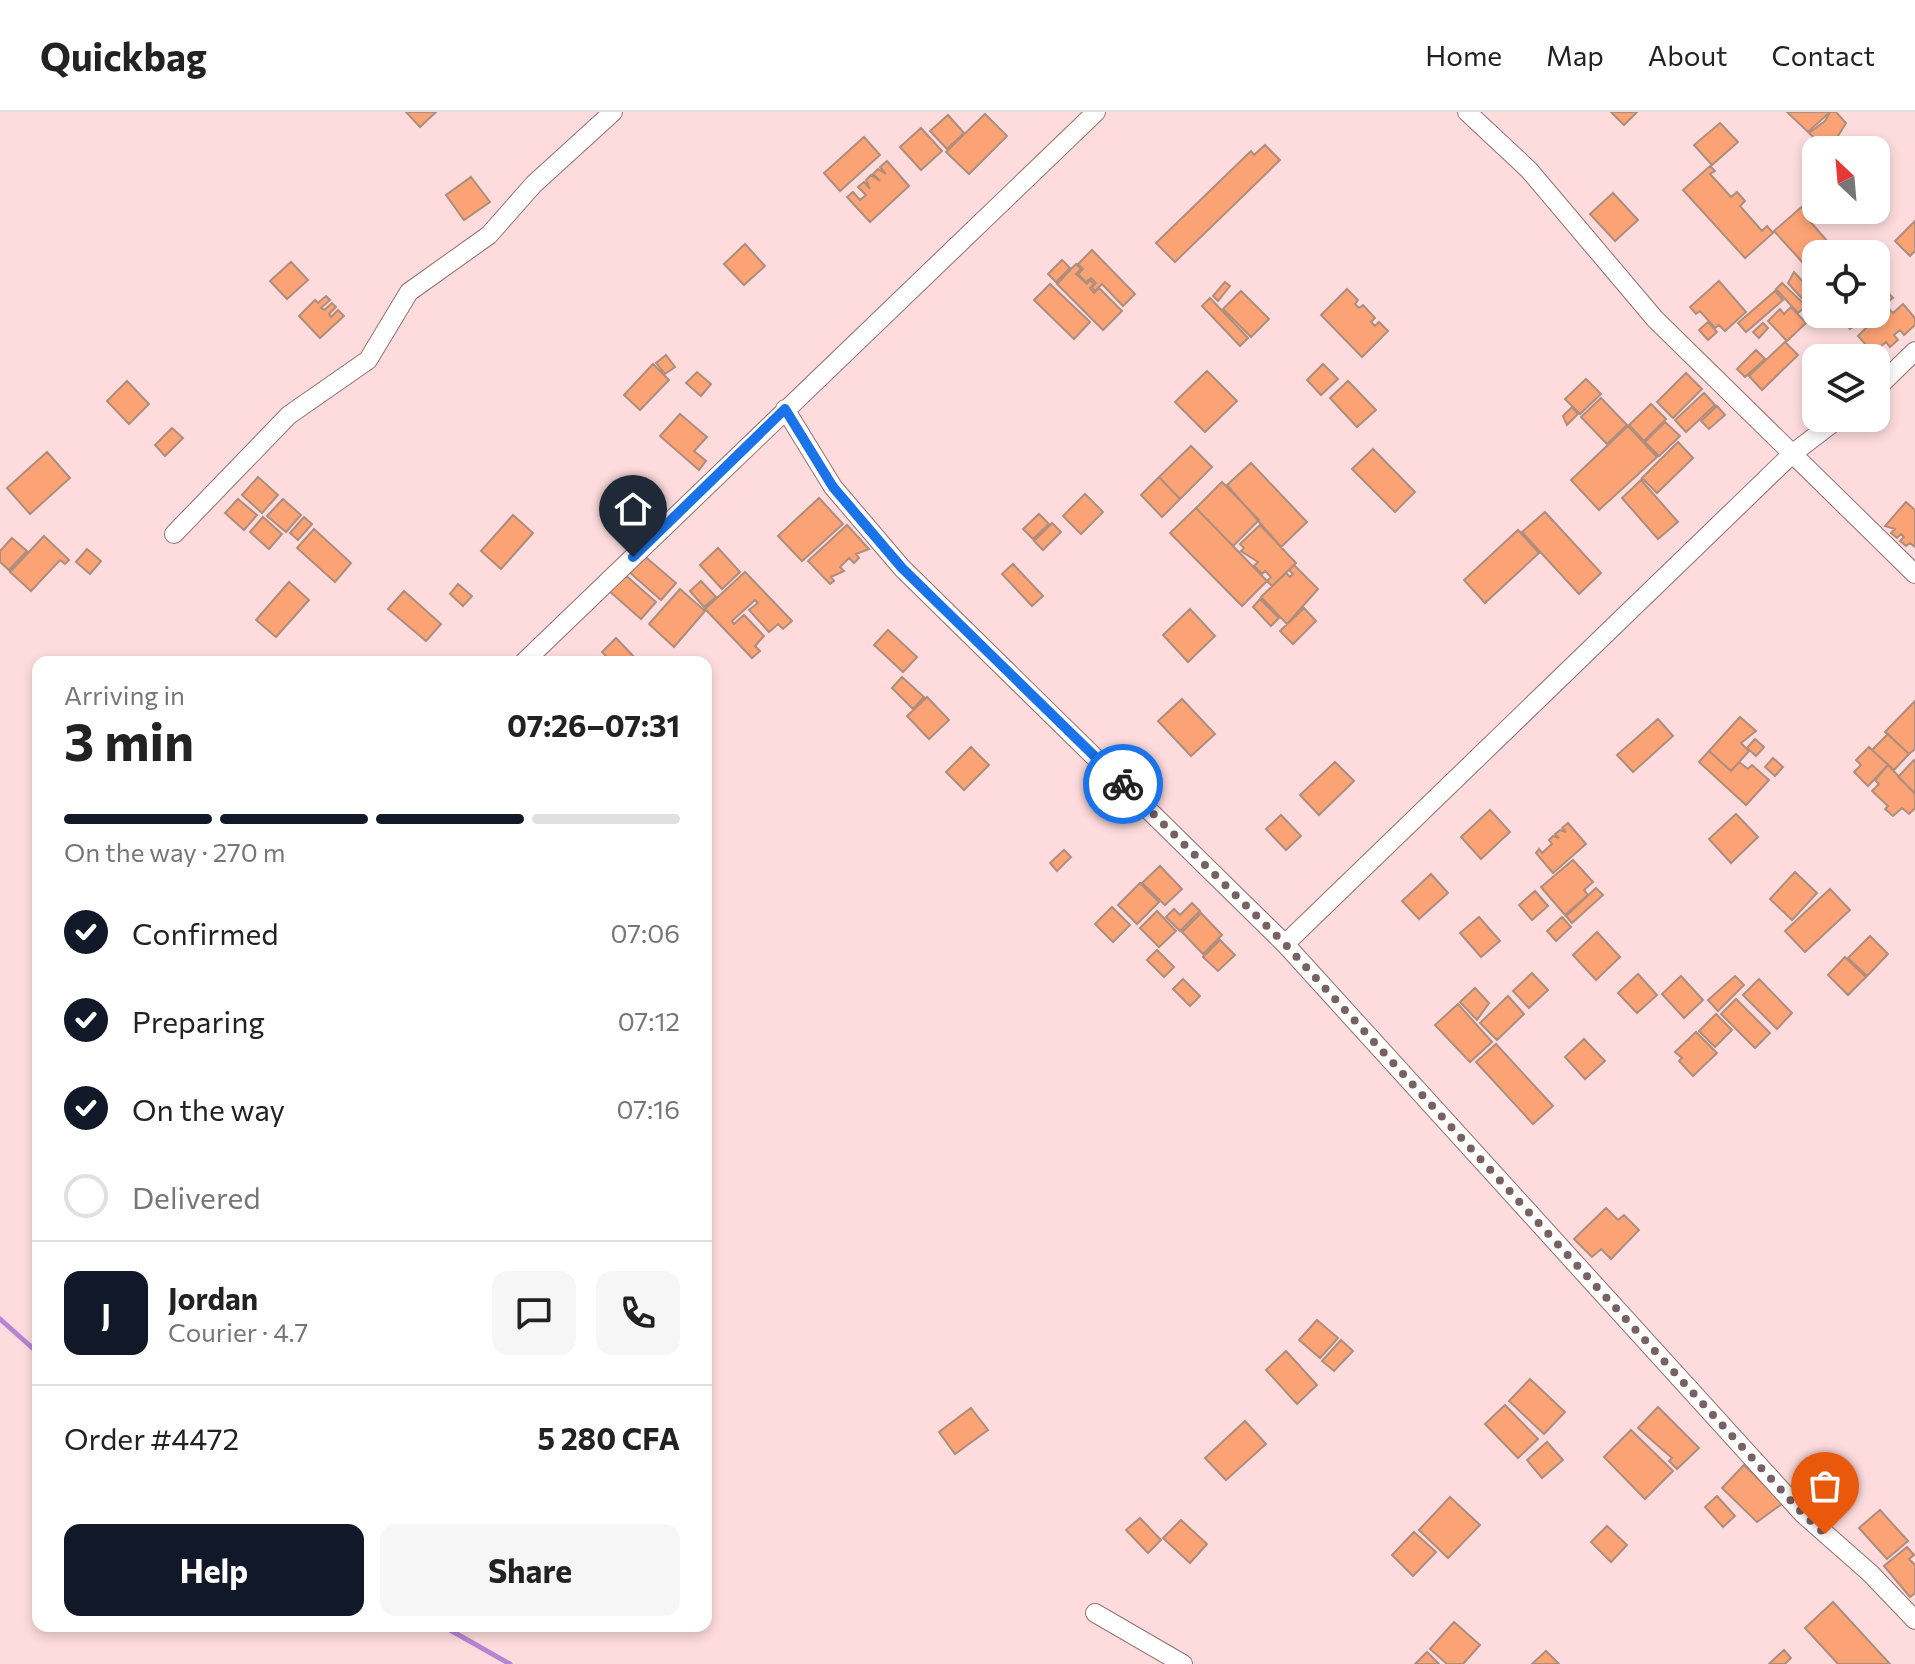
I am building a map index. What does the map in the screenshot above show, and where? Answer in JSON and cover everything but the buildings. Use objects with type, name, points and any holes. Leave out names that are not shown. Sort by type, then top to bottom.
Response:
[{"type":"street","points":[[174,534],[289,415],[368,360],[409,292],[489,235],[534,184],[613,112]]},
{"type":"street","points":[[530,656],[1096,112]]},
{"type":"street","points":[[1467,112],[1529,170],[1655,319],[1915,574]]},
{"type":"street","points":[[1890,375],[1915,351]]},
{"type":"street","points":[[785,409],[833,487],[902,568],[1285,944],[1803,1514],[1870,1573],[1915,1620]]},
{"type":"street","points":[[1285,944],[1792,454],[1821,432]]},
{"type":"street","points":[[1095,1613],[1183,1664]]},
{"type":"waterway","points":[[0,1319],[32,1348]]},
{"type":"waterway","points":[[454,1632],[510,1664]]},
{"type":"way so far","points":[[1123,784],[1285,944],[1803,1514],[1825,1534]]},
{"type":"route","points":[[633,557],[785,409],[833,487],[902,568],[1123,784]]}]
